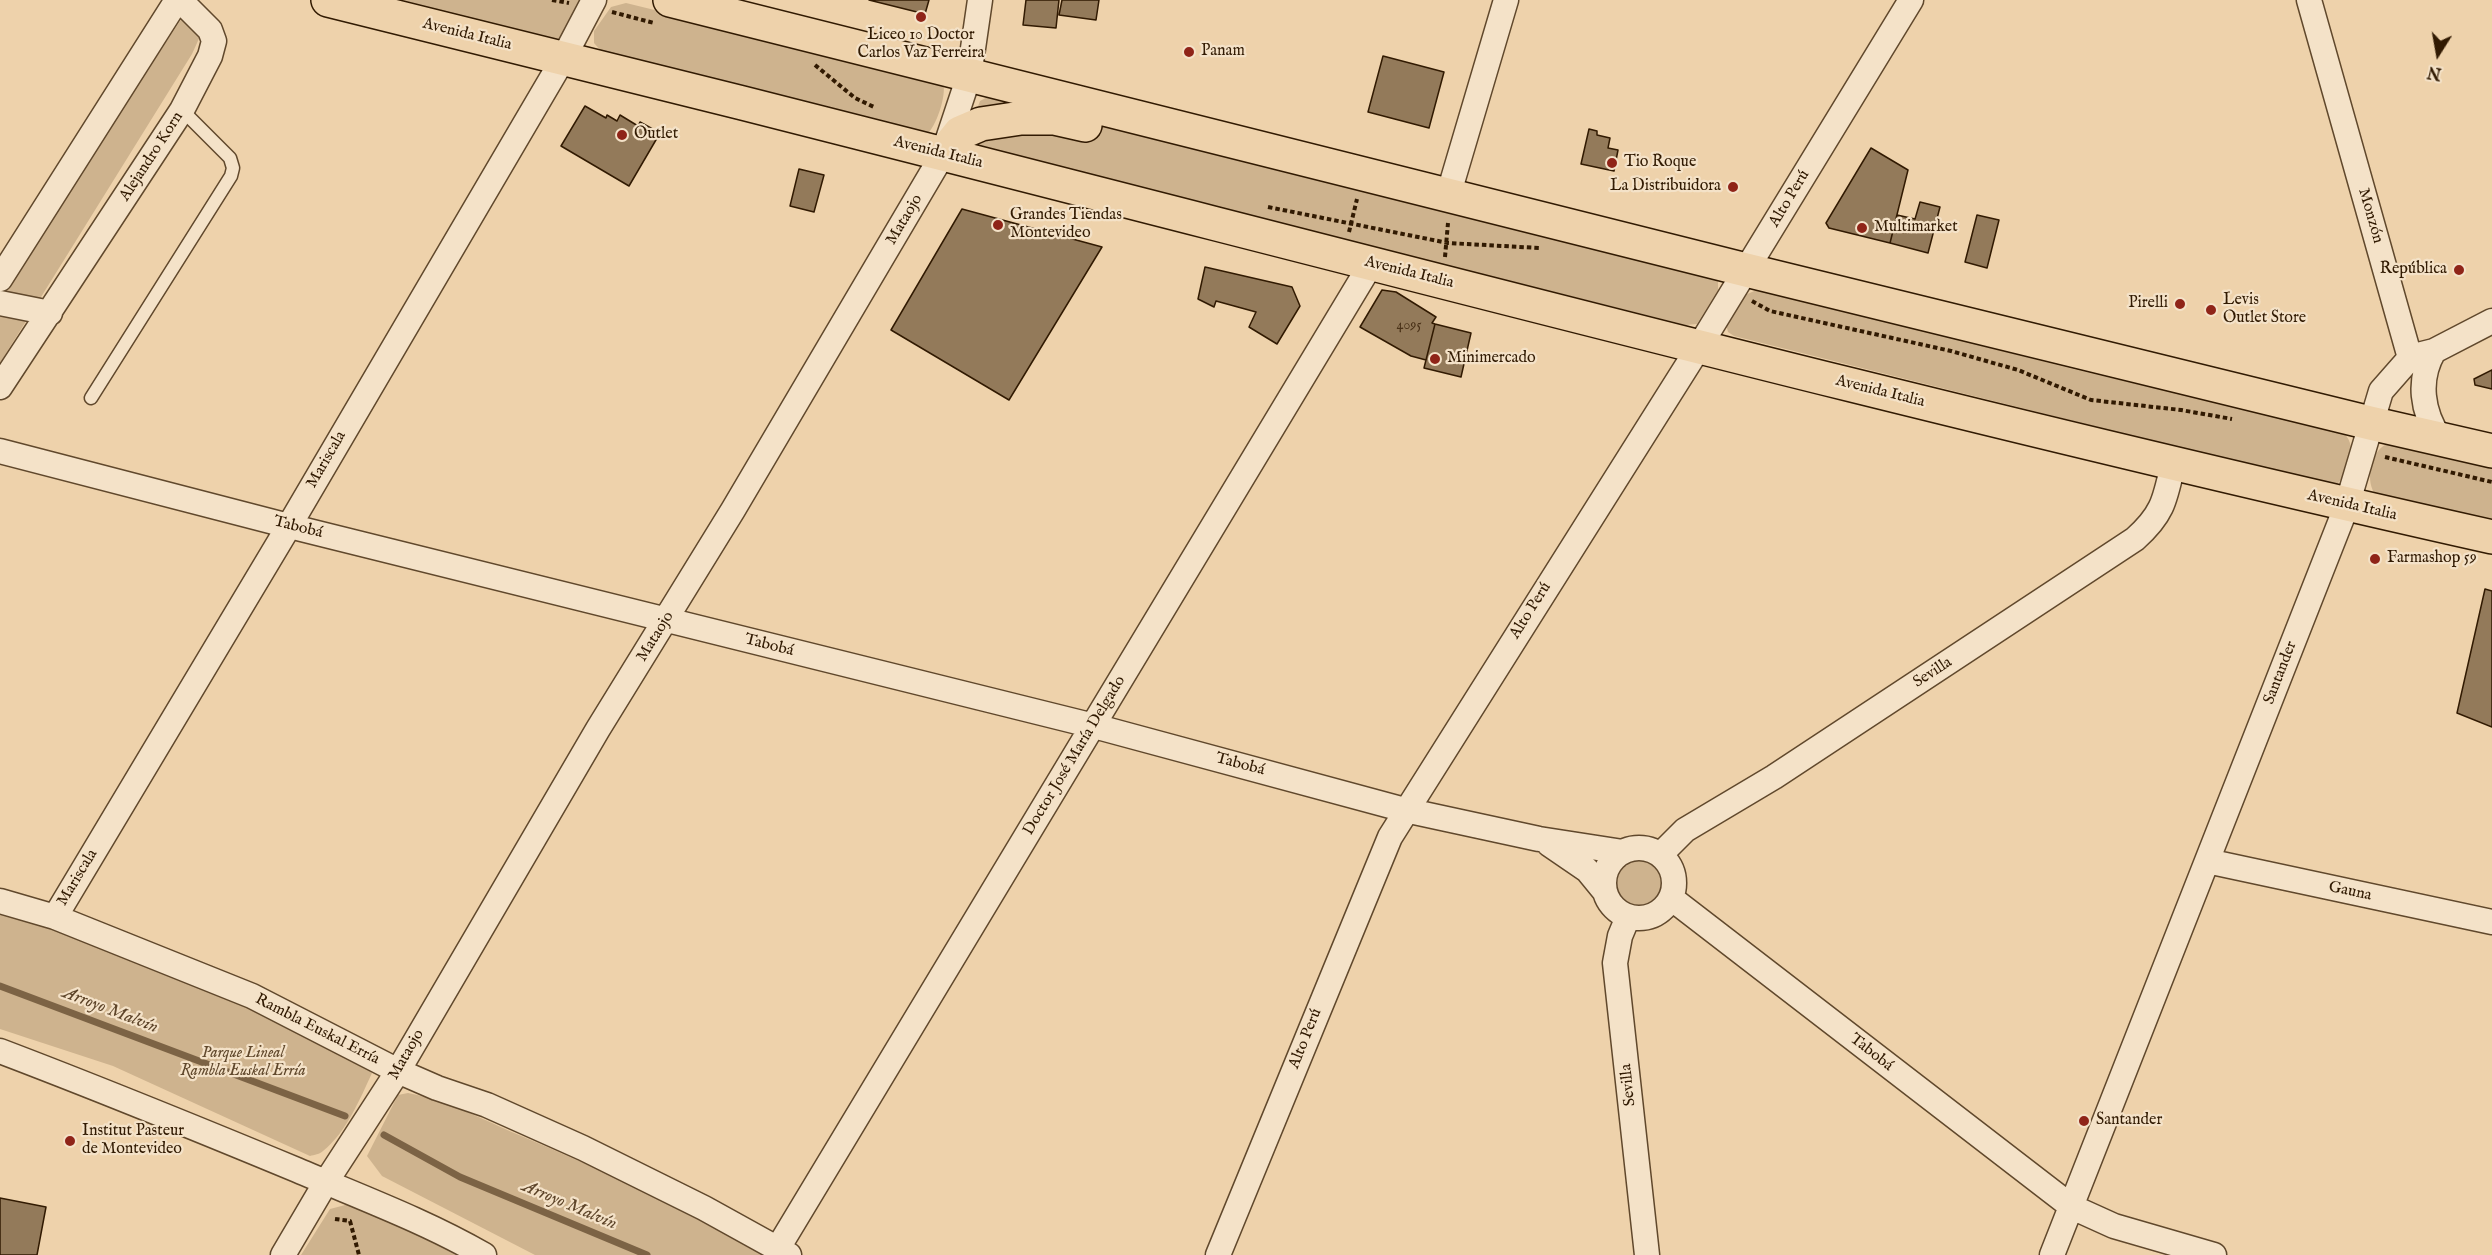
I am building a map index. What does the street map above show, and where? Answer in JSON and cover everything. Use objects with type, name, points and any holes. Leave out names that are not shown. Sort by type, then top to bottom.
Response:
[{"type":"main road","name":"Avenida Italia","points":[[328,0],[944,154],[1699,347],[2173,464],[2492,537]]},
{"type":"main road","points":[[665,12],[969,76],[1448,196],[1738,282],[2366,438],[2440,439],[2492,451]]},
{"type":"main road","points":[[944,154],[960,133],[981,124],[1021,118],[1054,117],[1166,145],[1222,140]]},
{"type":"street","name":"Alejandro Korn","points":[[0,279],[179,0],[210,30],[214,41],[210,56],[182,110],[0,387]]},
{"type":"street","name":"Mataojo","points":[[283,1255],[326,1182],[398,1071],[586,750],[666,621],[944,154],[969,76],[980,0]]},
{"type":"street","points":[[1448,196],[1506,0]]},
{"type":"street","name":"Alto Perú","points":[[1218,1255],[1390,837],[1699,347],[1911,0]]},
{"type":"street","name":"Monzón","points":[[2308,0],[2410,358]]},
{"type":"street","name":"Mariscala","points":[[55,917],[289,526],[563,58],[592,3]]},
{"type":"street","name":"Doctor José María Delgado","points":[[783,1251],[1094,726],[1357,260]]},
{"type":"street","points":[[0,303],[50,313]]},
{"type":"street","points":[[2366,438],[2381,391],[2410,358],[2434,351],[2492,321]]},
{"type":"street","points":[[2434,351],[2427,363],[2424,380],[2424,406],[2429,423],[2440,439]]},
{"type":"street","name":"Santander","points":[[2052,1255],[2347,505],[2366,438]]},
{"type":"street","name":"Tabobá","points":[[0,451],[289,526],[569,594],[666,621],[1094,726],[1405,810],[1539,839],[1623,852],[1641,848],[1660,855]]},
{"type":"street","name":"Sevilla","points":[[1660,855],[1685,830],[1774,777],[2135,539],[2149,526],[2164,505],[2173,464]]},
{"type":"street","name":"Tabobá","points":[[1539,839],[1587,870],[1605,892],[1610,903],[1617,911],[1628,917]]},
{"type":"street","points":[[1605,892],[1604,880],[1607,869],[1613,859],[1623,852]]},
{"type":"street","points":[[1628,917],[1648,917],[1658,914],[1671,898],[1674,879],[1672,870],[1660,855]]},
{"type":"street","name":"Gauna","points":[[2207,861],[2492,922]]},
{"type":"street","name":"Tabobá","points":[[1671,898],[2072,1207],[2114,1226],[2214,1255]]},
{"type":"street","name":"Rambla Euskal Erría","points":[[0,901],[55,917],[252,996],[398,1071],[487,1106],[583,1148],[783,1251]]},
{"type":"street","name":"Sevilla","points":[[1628,917],[1620,936],[1616,963],[1647,1255]]},
{"type":"street","points":[[0,1051],[131,1101],[326,1182],[456,1239],[484,1255]]},
{"type":"lane","points":[[91,398],[231,176],[233,168],[230,158],[182,110]]},
{"type":"path","points":[[552,0],[665,12]]},
{"type":"path","points":[[806,62],[814,64],[855,98],[876,107]]},
{"type":"path","points":[[1357,260],[1351,224],[1363,175]]},
{"type":"path","points":[[1441,282],[1448,243],[1448,196]]},
{"type":"path","points":[[1266,207],[1448,243],[1544,248]]},
{"type":"path","points":[[1738,282],[1749,299],[1770,311],[1951,351],[2018,370],[2091,400],[2181,410],[2244,422]]},
{"type":"path","points":[[2366,438],[2492,482]]},
{"type":"path","points":[[335,1219],[350,1221],[359,1255]]},
{"type":"green space","points":[[395,0],[579,0],[580,3],[560,38],[552,40]]},
{"type":"green space","points":[[626,3],[936,79],[943,84],[944,89],[940,111],[926,135],[602,52],[594,43],[594,31],[611,7]]},
{"type":"green space","points":[[182,18],[202,32],[192,54],[0,363],[0,300],[91,155]]},
{"type":"green space","points":[[991,95],[1718,279],[1718,290],[1697,324],[1686,325],[975,147],[972,144],[974,117],[980,101]]},
{"type":"green space","points":[[1759,289],[2069,368],[2341,432],[2350,442],[2349,465],[2337,484],[2325,484],[1734,336],[1728,332],[1726,324],[1745,295]]},
{"type":"green space","points":[[2385,445],[2492,466],[2492,522],[2376,495],[2371,483],[2371,468],[2376,454]]},
{"type":"green space","points":[[1640,860],[1658,867],[1665,885],[1658,903],[1640,910],[1622,903],[1615,885],[1622,867]]},
{"type":"green space","name":"Parque Lineal Rambla Euskal Erría","points":[[0,910],[229,995],[351,1057],[372,1073],[339,1135],[319,1154],[310,1156],[113,1066],[0,1029]]},
{"type":"green space","points":[[408,1093],[465,1111],[614,1176],[706,1221],[766,1255],[535,1255],[382,1176],[367,1156],[398,1095]]},
{"type":"green space","points":[[353,1203],[463,1255],[301,1255],[330,1209]]},
{"type":"building","points":[[869,0],[929,0],[925,14]]},
{"type":"building","points":[[1026,0],[1059,0],[1056,28],[1023,25]]},
{"type":"building","points":[[1062,0],[1099,0],[1096,20],[1059,15]]},
{"type":"building","points":[[1383,56],[1444,72],[1429,128],[1368,112]]},
{"type":"building","points":[[585,106],[606,118],[607,115],[617,121],[620,115],[638,126],[640,122],[660,133],[629,186],[561,146]]},
{"type":"building","points":[[1589,129],[1597,131],[1597,135],[1610,138],[1608,148],[1618,150],[1614,171],[1581,164]]},
{"type":"building","points":[[1871,148],[1908,170],[1890,243],[1829,228],[1826,223]]},
{"type":"building","points":[[799,169],[824,175],[814,212],[790,206]]},
{"type":"building","points":[[1920,202],[1940,207],[1928,253],[1890,243],[1897,215],[1915,219]]},
{"type":"building","points":[[962,209],[1102,247],[1009,400],[891,330]]},
{"type":"building","points":[[1977,215],[1999,220],[1987,268],[1965,262]]},
{"type":"building","points":[[1205,267],[1292,287],[1300,306],[1277,344],[1249,327],[1256,312],[1216,301],[1214,307],[1198,299]]},
{"type":"building","points":[[1382,290],[1396,292],[1436,317],[1432,323],[1435,324],[1426,360],[1411,356],[1360,327]]},
{"type":"building","points":[[1435,324],[1471,333],[1461,377],[1424,368]]},
{"type":"building","points":[[2492,370],[2492,389],[2475,385],[2474,379]]},
{"type":"building","points":[[2485,589],[2492,591],[2492,727],[2457,713]]},
{"type":"building","points":[[0,1198],[46,1207],[37,1255],[0,1255]]},
{"type":"waterway","name":"Arroyo Malvín","points":[[0,986],[345,1116]]},
{"type":"waterway","name":"Arroyo Malvín","points":[[384,1135],[460,1177],[647,1255]]},
{"type":"place","name":"Liceo 10 Doctor Carlos Vaz Ferreira","points":[[921,17]]},
{"type":"place","name":"Panam","points":[[1189,52]]},
{"type":"place","name":"Outlet","points":[[622,135]]},
{"type":"place","name":"Tio Roque","points":[[1612,163]]},
{"type":"place","name":"La Distribuidora","points":[[1733,187]]},
{"type":"place","name":"Grandes Tiendas Montevideo","points":[[998,225]]},
{"type":"place","name":"Multimarket","points":[[1862,228]]},
{"type":"place","name":"República","points":[[2459,270]]},
{"type":"place","name":"Pirelli","points":[[2180,304]]},
{"type":"place","name":"Levis Outlet Store","points":[[2211,310]]},
{"type":"place","name":"Minimercado","points":[[1435,359]]},
{"type":"place","name":"Farmashop 59","points":[[2375,559]]},
{"type":"place","name":"Santander","points":[[2084,1121]]},
{"type":"place","name":"Institut Pasteur de Montevideo","points":[[70,1141]]}]
